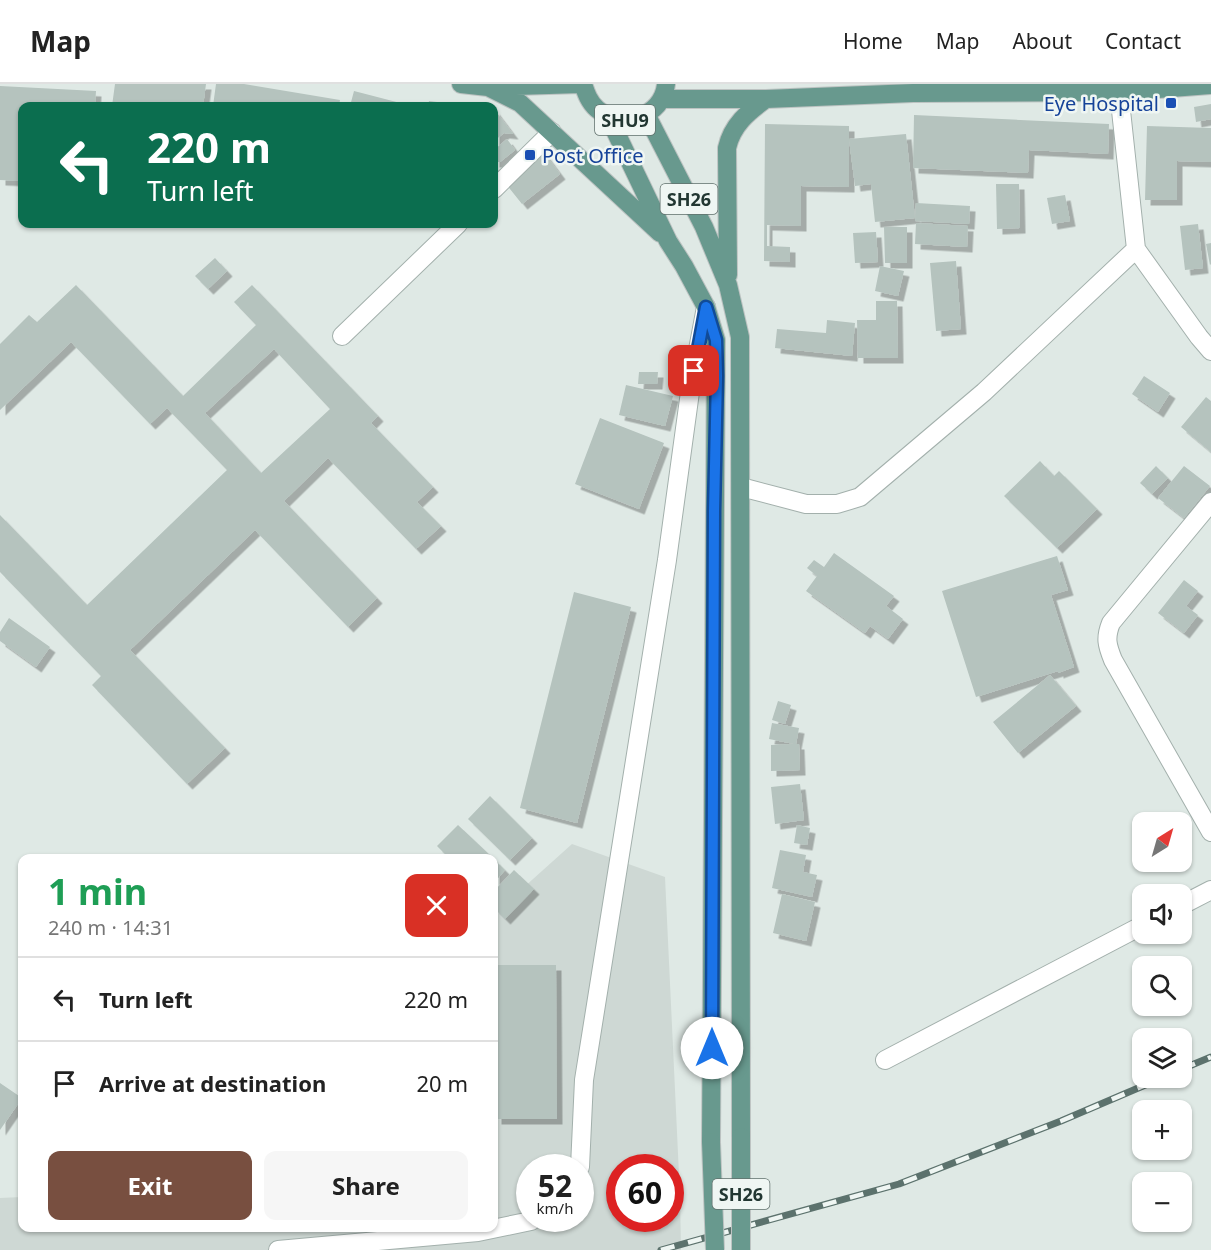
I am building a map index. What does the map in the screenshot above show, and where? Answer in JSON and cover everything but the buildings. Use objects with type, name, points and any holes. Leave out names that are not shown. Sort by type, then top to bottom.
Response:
[{"type":"main road","name":"SHU9","points":[[461,84],[488,87],[582,84],[596,108],[608,116],[621,120],[634,119],[646,114],[655,108],[664,92],[766,99],[913,93],[1119,92],[1211,85]]},
{"type":"main road","points":[[488,87],[520,103],[668,241]]},
{"type":"main road","points":[[728,285],[727,148],[729,138],[739,121],[766,99]]},
{"type":"main road","name":"SH26","points":[[646,114],[704,227],[728,285],[741,337],[741,1250]]},
{"type":"main road","name":"SH26","points":[[608,116],[668,241],[706,307],[716,340],[711,1142],[715,1250]]},
{"type":"street","points":[[1119,92],[1136,249],[1211,351]]},
{"type":"street","points":[[498,185],[552,132]]},
{"type":"street","points":[[342,336],[454,228]]},
{"type":"street","points":[[741,487],[806,504],[837,504],[860,497],[984,392],[1136,249]]},
{"type":"street","points":[[581,1154],[584,1080],[667,560],[690,392],[706,307]]},
{"type":"street","points":[[1211,502],[1111,623],[1107,633],[1108,648],[1113,660],[1211,832]]},
{"type":"street","points":[[1192,900],[1211,890]]},
{"type":"street","points":[[885,1060],[1132,931]]},
{"type":"street","points":[[498,1228],[516,1224]]},
{"type":"street","points":[[278,1250],[478,1232]]},
{"type":"shaded area","points":[[572,844],[665,877],[678,1154],[606,1154],[606,1232],[681,1232],[681,1250],[0,1250],[0,1198],[18,1197],[18,1232],[498,1232],[498,910]]},
{"type":"railway","points":[[1192,1065],[1211,1057]]},
{"type":"railway","points":[[661,1250],[899,1184],[1061,1121],[1138,1088]]},
{"type":"place","name":"Eye Hospital","points":[[1171,103]]},
{"type":"place","name":"Post Office","points":[[530,155]]},
{"type":"route","points":[[694,371],[706,307],[716,340],[717,376],[714,511],[712,1048]]}]
